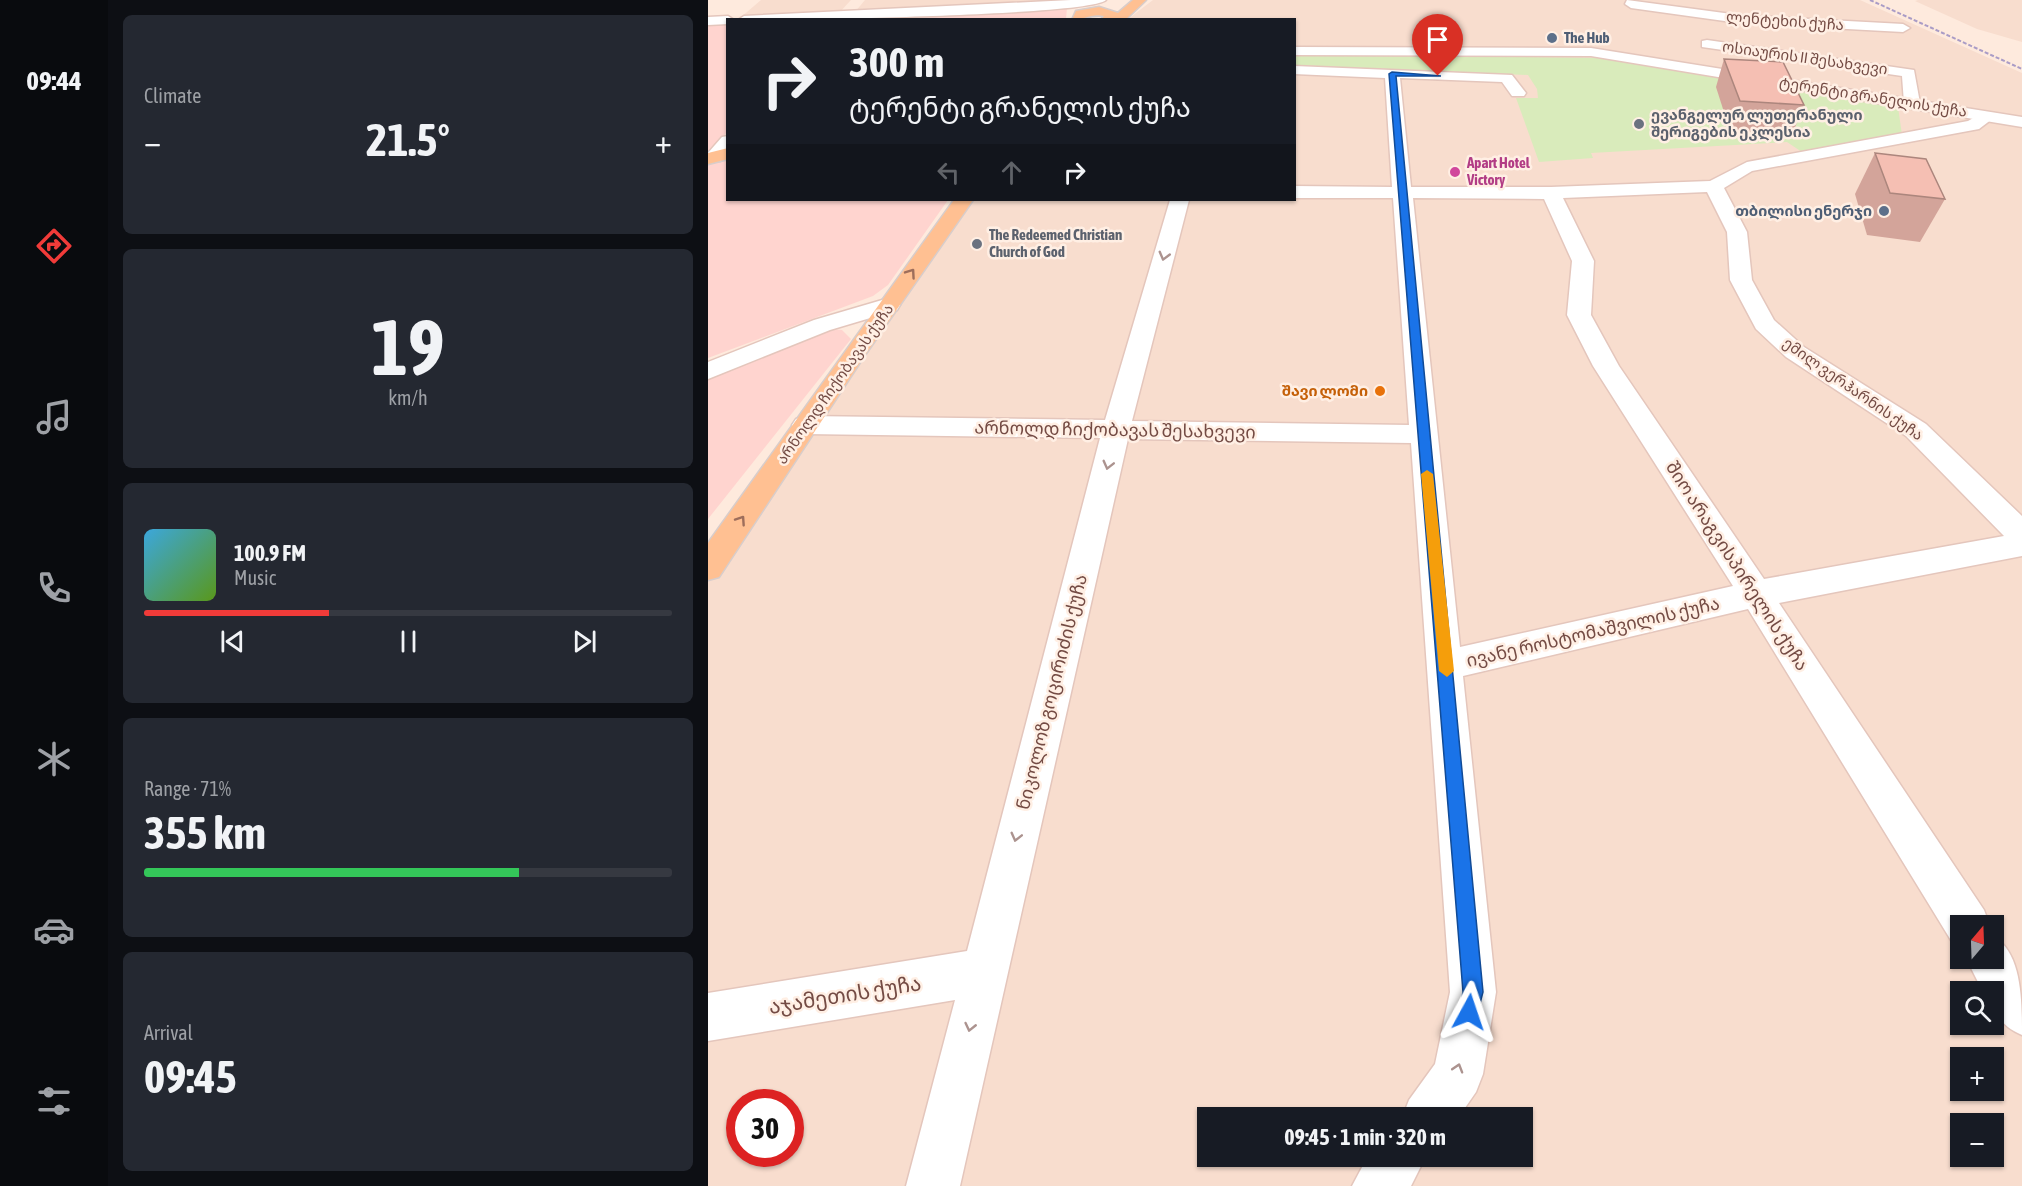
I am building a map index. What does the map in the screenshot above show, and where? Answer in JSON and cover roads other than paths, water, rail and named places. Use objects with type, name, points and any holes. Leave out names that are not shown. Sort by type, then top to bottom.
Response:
[{"type":"main road","points":[[1079,18],[1096,6],[1130,0]]},
{"type":"main road","points":[[1119,18],[1140,0]]},
{"type":"main road","points":[[1096,6],[1112,14],[1108,18]]},
{"type":"main road","name":"არნოლდ ჩიქობავას ქუჩა","points":[[708,568],[962,201]]},
{"type":"street","points":[[841,17],[856,0]]},
{"type":"street","points":[[1078,18],[1079,1]]},
{"type":"street","points":[[809,18],[1079,1],[1096,6]]},
{"type":"street","name":"ლენტეხის ქუჩა","points":[[1632,2],[1729,17],[1904,27]]},
{"type":"street","points":[[1834,10],[1850,17]]},
{"type":"street","points":[[1688,66],[1729,17]]},
{"type":"street","points":[[708,21],[726,20]]},
{"type":"street","name":"ტერენტი გრანელის ქუჩა","points":[[1296,51],[1443,44],[1591,52],[2022,122]]},
{"type":"street","name":"ოსიაურის II შესახვევი","points":[[1707,44],[1909,73],[1912,103]]},
{"type":"street","points":[[1296,70],[1507,78],[1518,93]]},
{"type":"street","points":[[1392,74],[1446,665],[1473,992],[1458,1074],[1435,1107]]},
{"type":"street","points":[[1296,192],[1551,193],[1714,186],[1747,167],[1973,125],[1988,116]]},
{"type":"street","points":[[716,156],[726,144]]},
{"type":"street","name":"ემილ ვერჰარნის ქუჩა","points":[[1714,186],[1737,232],[1742,280],[1764,324],[1795,352],[1916,430],[2022,535]]},
{"type":"street","name":"შიო არაგვისპირელის ქუჩა","points":[[1551,193],[1583,261],[1579,315],[1606,366],[1756,594],[1961,915]]},
{"type":"street","name":"ნიკოლოზ გოცირიძის ქუჩა","points":[[933,1186],[983,972],[1116,431],[1179,201]]},
{"type":"street","points":[[708,371],[822,325],[889,305]]},
{"type":"street","name":"არნოლდ ჩიქობავას შესახვევი","points":[[806,425],[1424,434]]},
{"type":"street","name":"ივანე როსტომაშვილის ქუჩა","points":[[1446,665],[1756,594],[2022,544]]},
{"type":"street","points":[[1996,969],[2022,1011]]},
{"type":"street","name":"აჯამეთის ქუჩა","points":[[708,1017],[983,972]]},
{"type":"street","points":[[1379,1186],[1392,1167]]},
{"type":"railway","points":[[1870,0],[2022,69]]},
{"type":"place","name":"The Hub","points":[[1552,38]]},
{"type":"place","name":"ევანგელურ ლუთერანული შერიგების ეკლესია","points":[[1639,124]]},
{"type":"place","name":"Apart Hotel Victory","points":[[1455,172]]},
{"type":"place","name":"თბილისი ენერჯი","points":[[1884,211]]},
{"type":"place","name":"The Redeemed Christian Church of God","points":[[977,244]]},
{"type":"place","name":"შავი ლომი","points":[[1380,391]]}]
